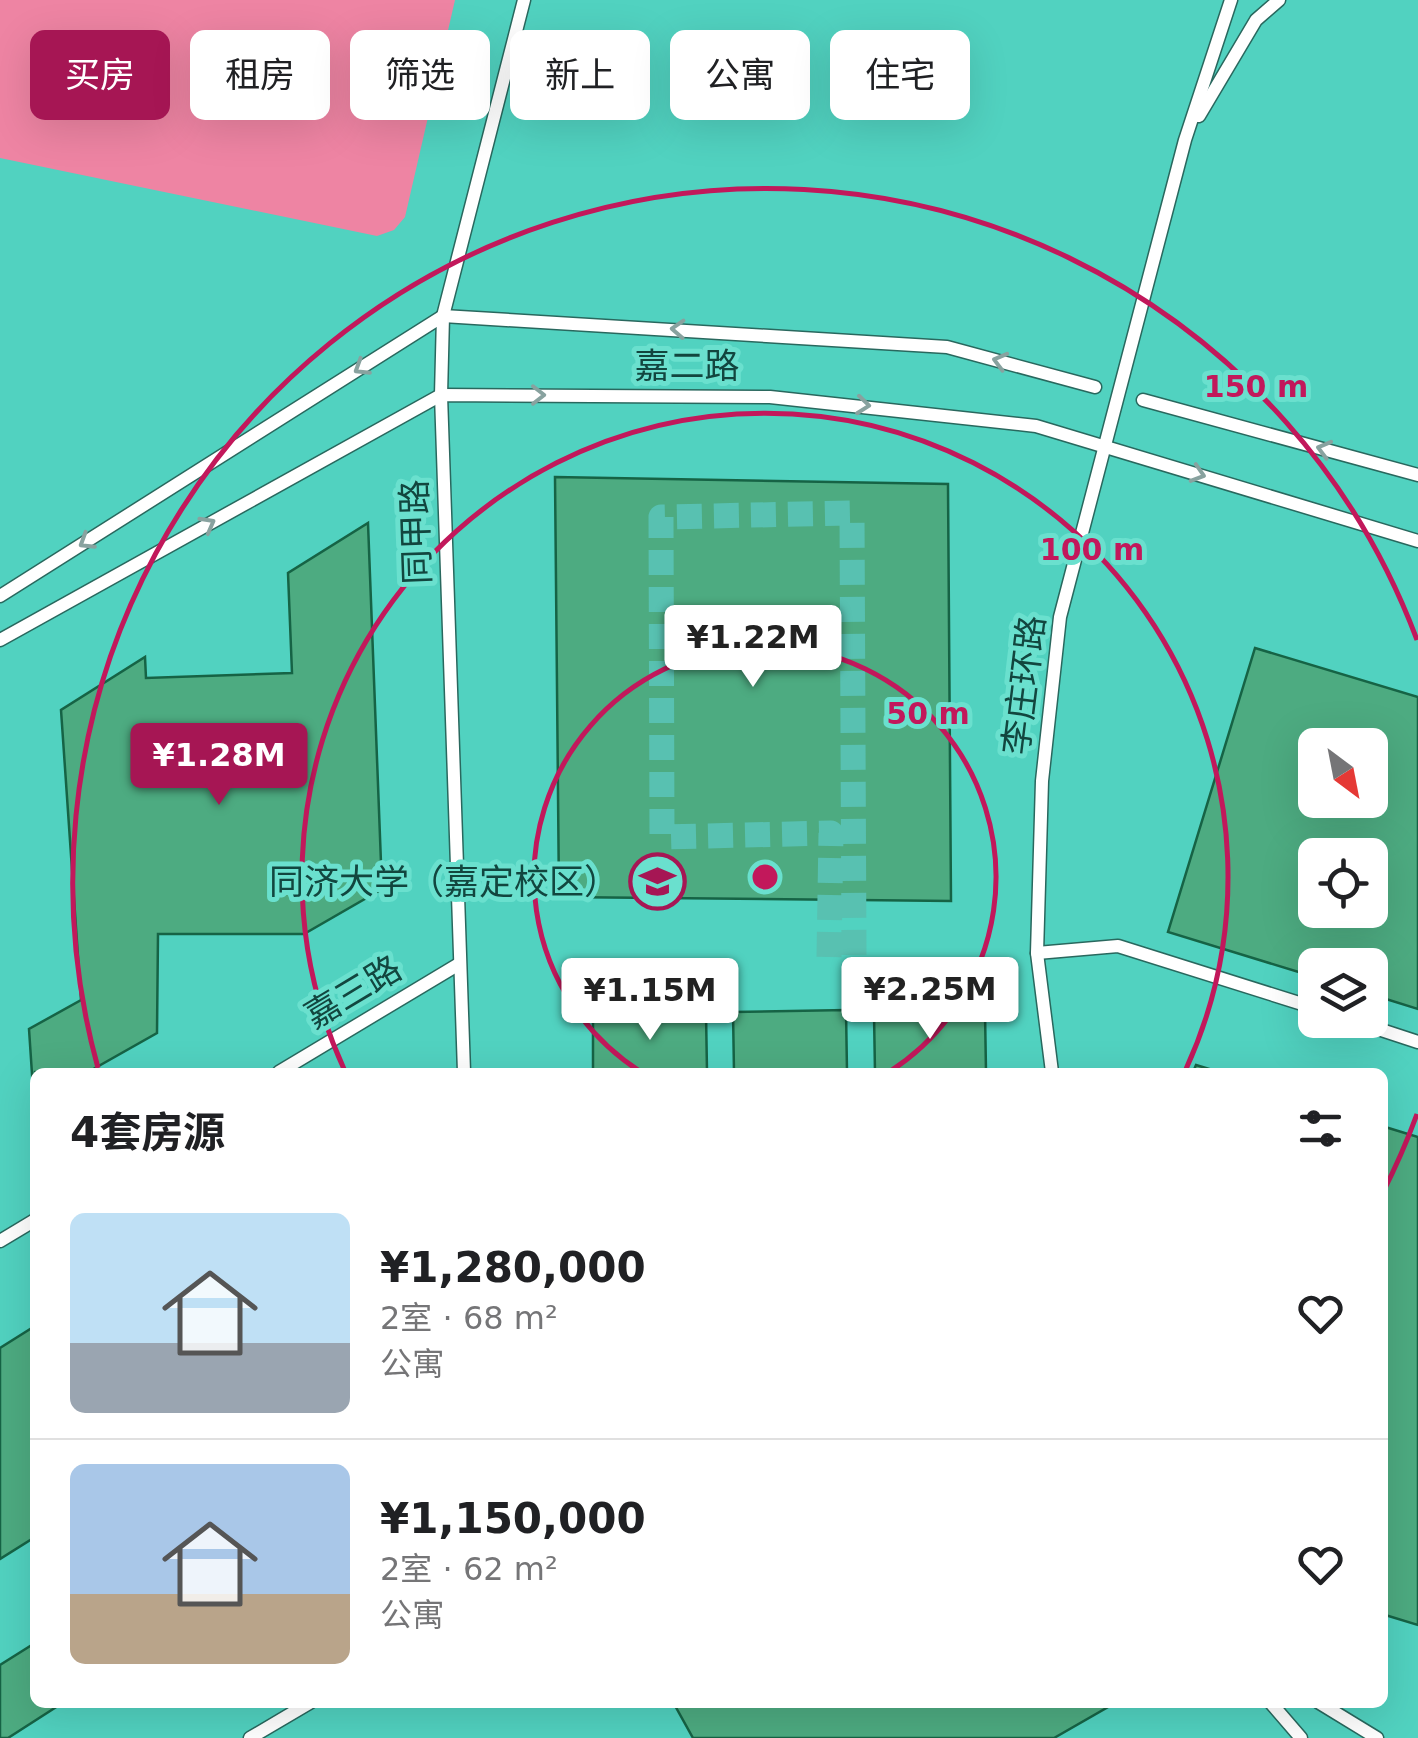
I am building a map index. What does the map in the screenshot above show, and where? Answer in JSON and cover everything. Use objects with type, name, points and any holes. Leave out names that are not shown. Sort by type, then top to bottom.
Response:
[{"type":"lane","name":"同甲路","points":[[464,1068],[441,395],[443,316],[524,0]]},
{"type":"lane","name":"李庄环路","points":[[1052,1068],[1038,953],[1042,780],[1060,617],[1185,140],[1231,0]]},
{"type":"lane","name":"李庄环路","points":[[1185,140],[1256,20],[1279,0]]},
{"type":"lane","name":"嘉二路","points":[[443,316],[947,347],[1094,387]]},
{"type":"lane","points":[[0,596],[443,316]]},
{"type":"lane","name":"嘉二路","points":[[0,640],[441,395],[770,397],[1036,426],[1418,541]]},
{"type":"lane","points":[[1144,400],[1418,475]]},
{"type":"lane","points":[[1038,953],[1118,946],[1298,1003]]},
{"type":"lane","name":"嘉三路","points":[[286,1068],[459,964]]},
{"type":"lane","points":[[1388,1032],[1418,1042]]},
{"type":"lane","points":[[0,1241],[30,1223]]},
{"type":"lane","points":[[250,1738],[302,1708]]},
{"type":"lane","points":[[1275,1708],[1301,1738]]},
{"type":"lane","points":[[1328,1708],[1378,1738]]},
{"type":"shaded area","name":"同济大学（嘉定校区）","points":[[0,0],[1418,0],[1418,1738],[0,1738]]},
{"type":"shaded area","points":[[0,0],[455,0],[448,30],[350,30],[350,120],[427,120],[405,217],[394,230],[377,236],[0,158]]},
{"type":"building","points":[[555,477],[948,484],[951,901],[559,897]]},
{"type":"building","points":[[368,523],[382,889],[304,934],[158,934],[157,1033],[95,1068],[32,1068],[29,1029],[81,1000],[61,710],[145,657],[146,678],[292,673],[288,573]]},
{"type":"building","points":[[1255,648],[1418,697],[1418,1009],[1388,1000],[1388,948],[1298,948],[1298,972],[1168,932]]},
{"type":"building","points":[[846,1010],[847,1068],[734,1068],[733,1012]]},
{"type":"building","points":[[985,1012],[986,1068],[875,1068],[874,1014]]},
{"type":"building","points":[[706,1013],[707,1068],[593,1068],[593,1015]]},
{"type":"building","points":[[1388,1128],[1418,1137],[1418,1625],[1388,1616]]},
{"type":"building","points":[[30,1329],[30,1540],[0,1559],[0,1348]]},
{"type":"building","points":[[30,1646],[30,1708],[55,1708],[8,1738],[0,1738],[0,1665]]},
{"type":"building","points":[[676,1708],[1106,1708],[1054,1738],[693,1738]]},
{"type":"tunnel","points":[[829,957],[831,833],[662,837],[661,517],[852,513],[854,956]]},
{"type":"place","name":"同济大学（嘉定校区）","points":[[658,882]]}]
